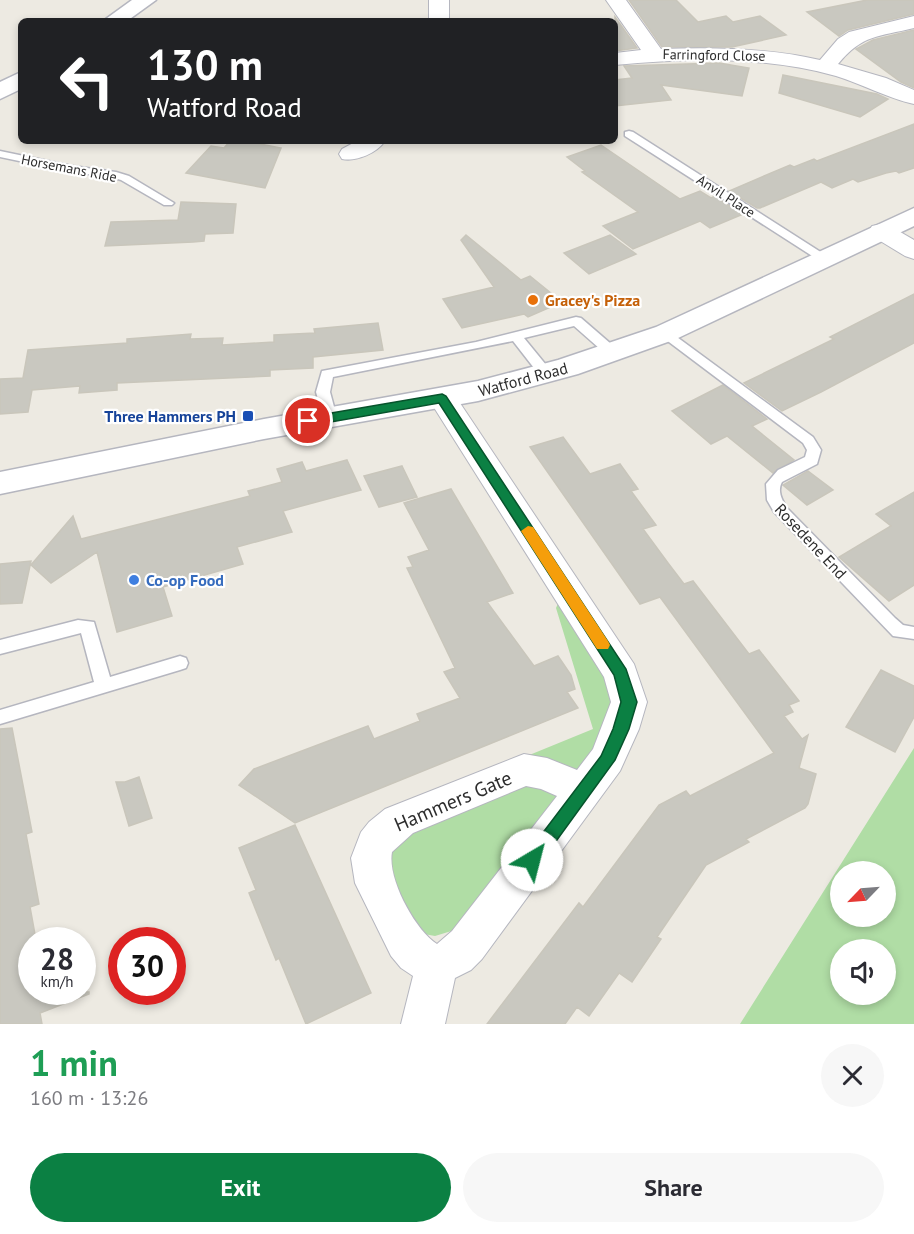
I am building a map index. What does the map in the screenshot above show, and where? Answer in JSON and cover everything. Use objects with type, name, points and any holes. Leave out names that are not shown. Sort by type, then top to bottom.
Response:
[{"type":"main road","points":[[118,18],[146,0]]},
{"type":"main road","points":[[0,92],[18,81]]},
{"type":"main road","name":"Watford Road","points":[[0,483],[264,429],[442,398],[546,374],[666,333],[914,216]]},
{"type":"street","points":[[439,0],[439,18]]},
{"type":"street","points":[[616,0],[654,54]]},
{"type":"street","points":[[825,67],[845,43],[856,36],[914,22]]},
{"type":"street","name":"Farringford Close","points":[[618,59],[654,54],[736,53],[800,60],[873,81],[914,98]]},
{"type":"street","points":[[350,154],[368,144]]},
{"type":"street","points":[[881,231],[914,251]]},
{"type":"street","points":[[423,1024],[437,964],[456,956],[467,945],[584,792],[607,760],[621,729],[629,702],[621,674],[442,398]]},
{"type":"street","name":"Hammers Gate","points":[[437,964],[426,961],[410,949],[374,878],[371,865],[378,839],[399,821],[524,770],[540,771],[584,792]]},
{"type":"lane","name":"Anvil Place","points":[[629,134],[824,258]]},
{"type":"lane","name":"Horsemans Ride","points":[[0,154],[72,169],[112,174],[125,178],[168,203]]},
{"type":"lane","points":[[330,418],[323,392],[327,374],[476,346],[576,321],[613,353]]},
{"type":"lane","name":"Rosedene End","points":[[666,333],[808,440],[814,450],[812,460],[774,480],[770,487],[771,497],[781,512],[889,622],[899,631],[914,633]]},
{"type":"lane","points":[[516,336],[546,374]]},
{"type":"lane","points":[[0,647],[78,626],[88,627],[104,687]]},
{"type":"lane","points":[[0,717],[180,663]]},
{"type":"green space","points":[[560,599],[608,675],[616,702],[592,763],[573,771],[522,758],[593,729],[556,608]]},
{"type":"green space","points":[[914,748],[914,1024],[740,1024],[830,881],[830,927],[896,927],[896,861],[843,861]]},
{"type":"green space","points":[[540,779],[559,798],[458,929],[435,936],[424,934],[384,873],[387,843]]},
{"type":"building","points":[[629,0],[676,0],[698,22],[726,16],[733,22],[760,16],[786,35],[732,47],[662,47]]},
{"type":"building","points":[[867,0],[914,0],[914,14],[848,30],[839,36],[807,12]]},
{"type":"building","points":[[618,21],[637,48],[618,51]]},
{"type":"building","points":[[914,30],[914,88],[901,82],[856,49],[873,40]]},
{"type":"building","points":[[719,63],[749,68],[742,96],[661,85],[671,100],[618,106],[618,80],[632,78],[624,66]]},
{"type":"building","points":[[783,75],[877,94],[888,99],[860,117],[779,93]]},
{"type":"building","points":[[914,124],[914,168],[899,173],[896,171],[886,173],[858,182],[853,179],[832,188],[821,182],[760,208],[729,191],[790,165],[794,167],[814,159],[817,161]]},
{"type":"building","points":[[227,144],[260,144],[281,148],[265,188],[186,173],[211,146],[224,148]]},
{"type":"building","points":[[601,145],[680,199],[700,191],[711,198],[715,196],[743,214],[710,228],[700,221],[633,249],[603,226],[638,212],[582,172],[585,171],[567,157]]},
{"type":"building","points":[[181,202],[236,204],[233,233],[205,234],[204,241],[105,246],[111,222],[178,220]]},
{"type":"building","points":[[466,235],[521,280],[530,276],[562,302],[528,317],[524,314],[462,328],[443,299],[494,287],[461,240]]},
{"type":"building","points":[[610,235],[636,254],[589,274],[564,253]]},
{"type":"building","points":[[914,294],[914,343],[821,392],[782,411],[744,383],[834,339],[830,337]]},
{"type":"building","points":[[378,323],[383,350],[313,357],[313,368],[270,370],[270,376],[117,383],[117,390],[79,393],[80,386],[32,390],[28,412],[0,414],[0,379],[23,378],[28,350],[127,343],[127,339],[191,334],[190,339],[223,338],[222,345],[274,342],[274,335],[315,333],[314,329]]},
{"type":"building","points":[[723,385],[767,419],[752,426],[794,460],[773,473],[727,436],[711,444],[672,411]]},
{"type":"building","points":[[563,437],[590,474],[620,464],[638,489],[631,491],[656,525],[643,529],[668,563],[684,584],[693,581],[749,654],[759,650],[799,701],[789,705],[793,712],[784,716],[802,739],[808,735],[799,768],[816,774],[805,808],[746,839],[749,842],[706,865],[657,937],[661,939],[632,982],[619,973],[589,1016],[577,1007],[565,1024],[487,1024],[579,903],[583,907],[659,805],[686,791],[690,796],[774,753],[660,597],[640,604],[530,447]]},
{"type":"building","points":[[347,460],[361,490],[283,511],[292,532],[237,547],[243,564],[163,587],[172,616],[117,632],[97,552],[51,583],[31,565],[73,516],[81,539],[250,496],[248,491],[282,482],[277,469],[302,462],[306,471]]},
{"type":"building","points":[[402,466],[417,497],[379,507],[364,476]]},
{"type":"building","points":[[808,471],[833,490],[807,505],[783,485]]},
{"type":"building","points":[[451,489],[513,593],[487,602],[534,666],[558,656],[571,675],[575,689],[567,692],[578,708],[295,823],[239,785],[254,769],[368,726],[374,739],[420,721],[417,714],[460,698],[444,672],[455,668],[407,568],[413,567],[408,557],[429,550],[404,503]]},
{"type":"building","points":[[914,492],[914,585],[889,601],[839,557],[891,526],[876,514]]},
{"type":"building","points":[[31,561],[22,603],[0,604],[0,564]]},
{"type":"building","points":[[881,670],[914,686],[914,717],[895,752],[846,727]]},
{"type":"building","points":[[12,728],[32,832],[26,834],[39,904],[30,907],[34,927],[18,927],[18,1005],[61,1005],[40,1013],[42,1024],[0,1024],[0,729]]},
{"type":"building","points":[[139,777],[152,818],[129,826],[116,782],[125,782]]},
{"type":"building","points":[[295,825],[371,993],[306,1024],[279,958],[276,960],[249,893],[256,890],[239,848]]},
{"type":"slow traffic","points":[[528,531],[602,645]]},
{"type":"place","name":"Gracey's Pizza","points":[[533,300]]},
{"type":"place","name":"Three Hammers PH","points":[[248,416]]},
{"type":"place","name":"Co-op Food","points":[[134,580]]},
{"type":"route","points":[[308,421],[442,398],[621,674],[629,702],[621,729],[607,760],[532,860]]}]
